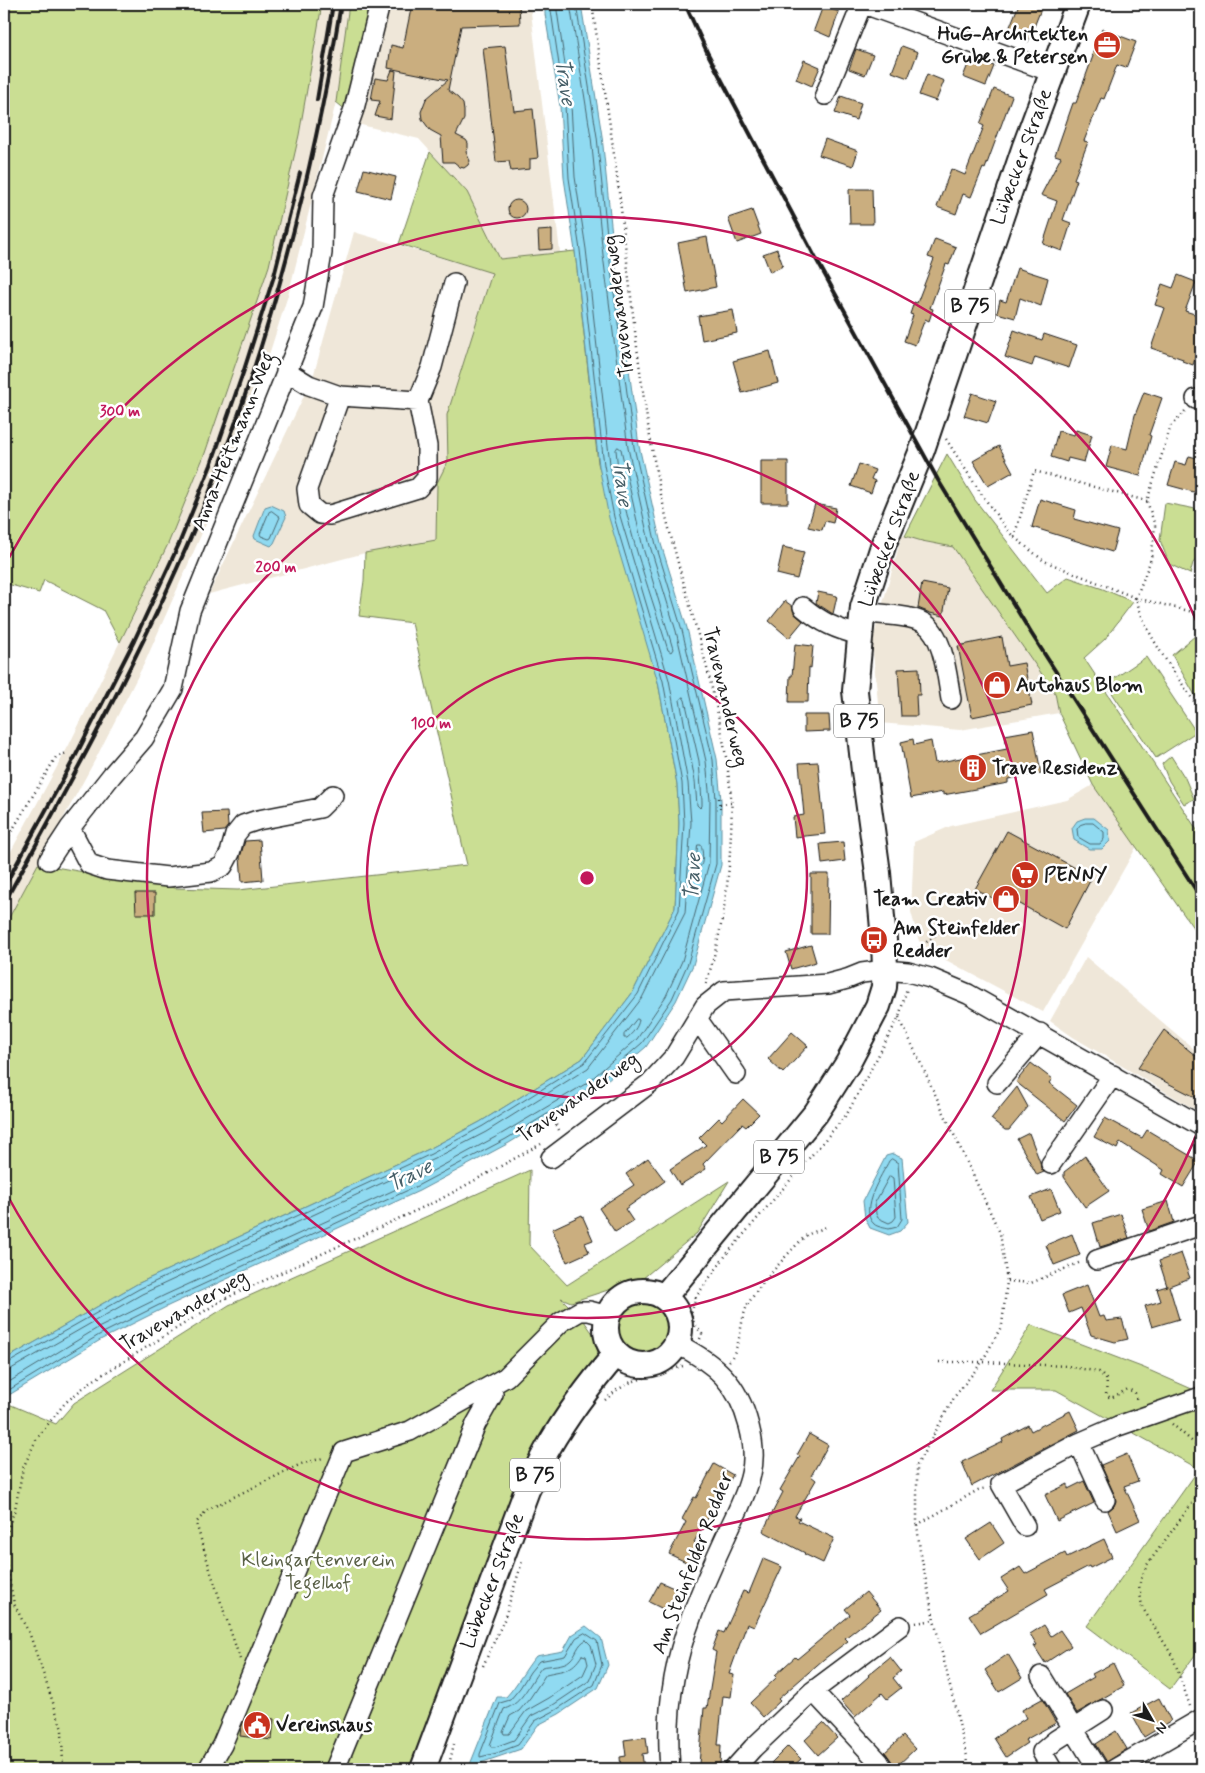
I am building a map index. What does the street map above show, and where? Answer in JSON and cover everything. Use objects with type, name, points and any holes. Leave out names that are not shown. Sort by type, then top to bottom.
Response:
[{"type":"main road","name":"Lübecker Straße","points":[[664,1297],[816,1113],[848,1064],[878,1006],[884,987],[885,970],[878,873],[855,692],[862,624],[884,543],[922,450],[1052,72],[1078,4]]},
{"type":"main road","points":[[633,1292],[651,1292],[664,1297],[674,1306],[679,1317],[680,1334],[685,1348],[650,1365],[634,1364],[616,1354],[606,1335],[608,1316],[614,1304],[633,1292]]},
{"type":"main road","name":"Lübecker Straße","points":[[423,1769],[527,1490],[548,1448],[574,1408],[616,1354]]},
{"type":"street","name":"Anna-Heitmann-Weg","points":[[49,860],[70,828],[144,738],[173,689],[190,611],[313,307],[322,253],[324,196],[354,109],[380,4]]},
{"type":"street","points":[[825,95],[863,4],[1052,72]]},
{"type":"street","points":[[340,396],[307,489],[309,505],[320,514],[330,515],[418,488],[427,478],[427,446],[418,401],[432,367],[454,283]]},
{"type":"street","points":[[286,371],[309,385],[340,396],[418,401]]},
{"type":"street","points":[[803,607],[819,620],[838,630],[862,624],[905,618],[924,623],[935,634],[942,652],[951,699]]},
{"type":"street","points":[[70,828],[90,864],[107,870],[168,878],[211,872],[223,866],[230,853],[235,835],[243,825],[258,820],[320,808],[333,795]]},
{"type":"street","points":[[546,1151],[650,1083],[674,1057],[706,1006],[724,991],[828,984],[862,973],[885,970],[911,973],[940,981],[968,994],[1040,1033],[1201,1126]]},
{"type":"street","points":[[698,1020],[736,1074]]},
{"type":"street","points":[[997,1083],[1040,1033]]},
{"type":"street","points":[[1051,1164],[1113,1075]]},
{"type":"street","points":[[1098,1260],[1201,1225]]},
{"type":"street","points":[[208,1769],[222,1746],[344,1452],[410,1431],[506,1377],[562,1322],[580,1311],[589,1311],[608,1316]]},
{"type":"street","name":"Am Steinfelder Redder","points":[[670,1769],[669,1706],[681,1647],[701,1593],[744,1496],[753,1465],[753,1444],[745,1412],[732,1386],[720,1372],[685,1348]]},
{"type":"street","points":[[335,1769],[476,1424],[492,1394],[490,1386]]},
{"type":"street","points":[[1026,1526],[1002,1484],[1079,1443],[1118,1426],[1201,1397]]},
{"type":"street","points":[[1079,1443],[1105,1500]]},
{"type":"street","points":[[734,1769],[812,1691],[900,1626]]},
{"type":"street","points":[[1042,1676],[1098,1769]]},
{"type":"street","points":[[812,1691],[879,1762],[883,1769]]},
{"type":"street","points":[[1052,1769],[1042,1752],[1103,1710]]},
{"type":"street","points":[[1115,1769],[1199,1720]]},
{"type":"path","name":"Travewanderweg","points":[[592,4],[654,465],[720,718],[730,788],[732,820],[727,894],[715,954],[706,985]]},
{"type":"path","points":[[1199,399],[1172,426],[1147,501],[1155,526],[1151,559],[1136,598],[1151,635],[1193,700],[1201,709]]},
{"type":"path","points":[[933,419],[1007,530],[1014,538],[1044,560],[1136,598],[1201,614]]},
{"type":"path","points":[[1014,538],[1034,471],[1147,501]]},
{"type":"path","points":[[4,844],[56,757],[67,753]]},
{"type":"path","points":[[719,798],[720,811]]},
{"type":"path","points":[[720,804],[731,804]]},
{"type":"path","points":[[4,827],[12,830]]},
{"type":"path","points":[[601,1405],[606,1398],[631,1382],[666,1370],[686,1366],[685,1348],[702,1334],[694,1323],[691,1314],[696,1297],[726,1256],[847,1114],[899,1017],[919,948],[944,928]]},
{"type":"path","points":[[878,1006],[899,1017],[1000,1233],[1007,1281],[1002,1325],[982,1362],[955,1396],[917,1465],[917,1525],[920,1550],[934,1620],[970,1769]]},
{"type":"path","name":"Travewanderweg","points":[[555,1135],[560,1132],[551,1116],[562,1109]]},
{"type":"path","name":"Travewanderweg","points":[[4,1540],[15,1509],[23,1468],[36,1438],[65,1403],[89,1383],[224,1299],[546,1151]]},
{"type":"path","points":[[720,1372],[734,1355],[747,1306],[764,1282],[806,1236],[828,1226]]},
{"type":"path","points":[[1007,1281],[1031,1283],[1084,1261],[1098,1260]]},
{"type":"path","points":[[939,1362],[1067,1366],[1099,1372],[1107,1380],[1106,1395],[1111,1398],[1128,1389],[1135,1393],[1136,1401],[1142,1407],[1157,1412],[1201,1449]]},
{"type":"path","points":[[250,1677],[243,1668],[196,1523],[207,1510],[301,1464],[344,1452]]},
{"type":"path","points":[[917,1525],[978,1490],[1002,1484]]},
{"type":"path","points":[[1199,1720],[1173,1657],[1142,1607],[1140,1585],[1147,1565],[1201,1491]]},
{"type":"path","points":[[4,1551],[14,1604],[30,1635],[62,1729],[63,1769]]},
{"type":"path","points":[[481,1670],[504,1620],[524,1553]]},
{"type":"path","points":[[920,1623],[934,1620]]},
{"type":"path","points":[[448,1769],[454,1743]]},
{"type":"shaded area","points":[[322,4],[349,4],[336,102],[289,292],[267,361],[217,499],[145,662],[95,760],[4,927],[4,864],[69,745],[168,544],[205,453],[269,266],[299,135]]},
{"type":"shaded area","points":[[386,4],[530,4],[560,252],[500,259],[467,192],[419,139],[353,123]]},
{"type":"shaded area","points":[[354,232],[492,273],[447,415],[448,461],[437,483],[436,540],[365,553],[209,594],[313,377]]},
{"type":"shaded area","points":[[902,535],[953,547],[1055,693],[1059,713],[960,730],[880,723],[872,642]]},
{"type":"shaded area","points":[[1093,785],[1137,846],[1043,1012],[931,952],[919,941],[911,912],[914,842],[951,826],[1067,800]]},
{"type":"shaded area","points":[[1086,957],[1201,1055],[1201,1113],[1073,1037],[1050,1021]]},
{"type":"green space","points":[[4,4],[322,4],[299,135],[269,266],[205,453],[168,544],[120,642],[103,610],[44,580],[39,593],[4,583]]},
{"type":"green space","points":[[349,4],[372,4],[347,111],[336,102]]},
{"type":"green space","points":[[430,152],[467,192],[500,259],[575,251],[598,463],[658,682],[677,784],[679,823],[675,908],[633,992],[582,1059],[480,1122],[429,1149],[137,1284],[4,1360],[4,927],[38,864],[175,888],[238,890],[467,865],[412,623],[359,616],[364,581],[365,553],[436,540],[437,483],[448,461],[447,415],[492,273],[399,244]]},
{"type":"green space","points":[[947,454],[975,500],[1047,593],[1068,577],[1133,602],[1105,639],[1084,658],[1201,836],[1201,939],[1093,785],[1059,713],[1055,693],[953,547],[905,536]]},
{"type":"green space","points":[[1165,503],[1201,510],[1201,554],[1193,563],[1190,574],[1169,564],[1160,540]]},
{"type":"green space","points":[[1201,631],[1201,701],[1196,697],[1172,655]]},
{"type":"green space","points":[[1146,657],[1196,732],[1156,758],[1106,684]]},
{"type":"green space","points":[[1171,756],[1185,778],[1194,799],[1184,804],[1169,781],[1162,764]]},
{"type":"green space","name":"Kleingartenverein Tegelhof","points":[[530,1170],[529,1245],[567,1285],[729,1181],[697,1233],[642,1279],[571,1302],[561,1298],[584,1321],[596,1338],[598,1357],[566,1403],[413,1769],[4,1769],[4,1402],[56,1424],[74,1403],[229,1305]]},
{"type":"green space","points":[[642,1300],[653,1302],[666,1313],[671,1329],[669,1340],[658,1353],[642,1358],[631,1356],[618,1345],[613,1329],[615,1318],[626,1305]]},
{"type":"green space","points":[[1031,1325],[1144,1368],[1201,1393],[1201,1647],[1170,1689],[1087,1626],[1199,1469],[1056,1390],[990,1390]]},
{"type":"water","name":"Trave","points":[[545,4],[581,4],[602,136],[614,254],[639,446],[661,544],[687,628],[717,759],[721,800],[721,865],[693,965],[676,1001],[646,1047],[593,1092],[509,1143],[419,1191],[170,1305],[102,1339],[4,1398],[4,1360],[137,1284],[429,1149],[480,1122],[582,1059],[633,992],[675,908],[679,823],[677,784],[658,682],[609,518],[599,466],[575,251],[564,178],[560,106]]},
{"type":"water","points":[[271,505],[284,511],[286,517],[271,546],[255,539],[254,536],[265,507]]},
{"type":"water","points":[[1085,818],[1094,818],[1109,830],[1110,841],[1102,849],[1089,849],[1074,840],[1072,828],[1077,821]]},
{"type":"water","points":[[893,1154],[902,1158],[908,1222],[900,1231],[889,1235],[870,1228],[865,1218],[863,1201],[886,1156]]},
{"type":"water","points":[[586,1626],[601,1638],[608,1665],[598,1688],[559,1714],[538,1725],[521,1749],[469,1767],[497,1697],[506,1697],[536,1656],[563,1651],[572,1635]]},
{"type":"building","points":[[412,4],[519,4],[520,24],[461,26],[448,90],[463,104],[464,119],[456,135],[468,143],[466,152],[470,161],[464,168],[454,162],[443,162],[441,136],[430,130],[422,119],[421,112],[426,99],[448,80],[388,68],[391,45],[403,48]]},
{"type":"building","points":[[1019,4],[1043,4],[1028,42],[1007,34]]},
{"type":"building","points":[[823,6],[839,12],[830,37],[814,30]]},
{"type":"building","points":[[1102,29],[1136,42],[1126,68],[1117,65],[1104,99],[1101,98],[1084,141],[1088,142],[1074,179],[1077,180],[1063,220],[1071,223],[1062,251],[1043,244],[1057,201],[1041,195],[1061,157],[1055,155],[1073,103],[1076,103]]},
{"type":"building","points":[[505,46],[514,111],[533,109],[538,158],[530,159],[530,169],[511,171],[509,161],[496,162],[483,48]]},
{"type":"building","points":[[902,46],[918,52],[908,78],[892,72]]},
{"type":"building","points":[[856,49],[873,55],[865,75],[849,69]]},
{"type":"building","points":[[971,57],[994,66],[986,86],[963,77]]},
{"type":"building","points":[[804,60],[820,67],[812,86],[796,79]]},
{"type":"building","points":[[392,70],[396,71],[391,119],[375,116],[380,101],[371,100],[375,78],[388,80]]},
{"type":"building","points":[[927,74],[944,81],[936,101],[919,95]]},
{"type":"building","points":[[994,89],[1012,96],[985,169],[983,168],[971,197],[963,194],[956,214],[937,207],[951,169],[965,175],[984,126],[980,124]]},
{"type":"building","points":[[841,96],[861,103],[856,120],[835,113]]},
{"type":"building","points":[[825,139],[858,151],[853,166],[819,155]]},
{"type":"building","points":[[364,169],[396,177],[391,199],[358,191]]},
{"type":"building","points":[[849,189],[872,189],[873,224],[850,224]]},
{"type":"building","points":[[513,200],[521,200],[526,205],[524,216],[513,218],[508,213],[508,205]]},
{"type":"building","points":[[752,210],[761,234],[737,243],[728,218]]},
{"type":"building","points":[[552,230],[552,249],[539,250],[538,231]]},
{"type":"building","points":[[707,237],[716,287],[687,293],[678,243]]},
{"type":"building","points":[[935,239],[956,247],[949,265],[946,264],[930,308],[933,309],[929,321],[925,319],[915,345],[904,341],[913,315],[910,314],[914,302],[917,303],[934,259],[928,257]]},
{"type":"building","points":[[777,249],[783,266],[770,272],[763,254]]},
{"type":"building","points":[[1017,268],[1048,278],[1041,306],[1020,298],[1015,318],[997,313],[1000,300],[1006,302]]},
{"type":"building","points":[[1178,275],[1196,282],[1185,311],[1201,316],[1201,340],[1193,365],[1182,361],[1183,359],[1151,348],[1165,308],[1155,305],[1162,284],[1173,288]]},
{"type":"building","points":[[733,310],[737,333],[702,340],[698,316]]},
{"type":"building","points":[[1014,330],[1042,340],[1044,334],[1077,345],[1069,368],[1035,357],[1032,366],[1005,357]]},
{"type":"building","points":[[770,351],[778,383],[742,393],[733,361]]},
{"type":"building","points":[[1144,392],[1162,398],[1149,435],[1151,436],[1140,476],[1106,467],[1112,445],[1127,449],[1135,415]]},
{"type":"building","points":[[972,393],[996,401],[988,423],[964,416]]},
{"type":"building","points":[[1076,430],[1092,435],[1084,462],[1068,458],[1067,462],[1051,457],[1058,431],[1074,435]]},
{"type":"building","points":[[999,446],[1013,472],[988,486],[973,461]]},
{"type":"building","points":[[1189,456],[1201,459],[1201,494],[1168,485],[1175,462],[1186,465]]},
{"type":"building","points":[[761,461],[788,461],[788,503],[761,503]]},
{"type":"building","points":[[859,464],[875,470],[871,479],[875,481],[871,493],[851,486]]},
{"type":"building","points":[[1040,499],[1076,510],[1074,519],[1118,531],[1112,552],[1032,527]]},
{"type":"building","points":[[815,504],[836,508],[833,523],[825,521],[822,530],[808,527]]},
{"type":"building","points":[[783,547],[804,552],[797,579],[777,574]]},
{"type":"building","points":[[922,583],[948,588],[943,616],[918,608]]},
{"type":"building","points":[[818,592],[837,596],[833,614],[816,603]]},
{"type":"building","points":[[785,601],[792,606],[796,615],[803,621],[789,638],[769,621]]},
{"type":"building","name":"Autohaus Blom","points":[[1002,637],[1007,666],[1024,663],[1032,705],[972,717],[958,646]]},
{"type":"building","points":[[795,644],[813,646],[811,668],[809,667],[808,702],[789,702],[790,676],[792,676]]},
{"type":"building","points":[[919,668],[920,695],[916,695],[917,716],[901,716],[898,669]]},
{"type":"building","points":[[804,715],[829,715],[830,731],[804,732]]},
{"type":"building","name":"Trave Residenz","points":[[1033,730],[1041,773],[1008,779],[1008,783],[943,795],[943,792],[911,798],[901,742],[913,739],[914,745],[931,741],[935,763],[1007,749],[1005,735]]},
{"type":"building","points":[[818,762],[825,834],[795,837],[793,817],[804,815],[799,763]]},
{"type":"building","points":[[227,812],[228,826],[224,831],[204,833],[202,813]]},
{"type":"building","points":[[1007,831],[1092,877],[1065,929],[1013,900],[1010,907],[975,889]]},
{"type":"building","points":[[260,840],[263,880],[242,882],[240,857],[245,841]]},
{"type":"building","points":[[843,842],[845,861],[822,864],[820,844]]},
{"type":"building","points":[[811,874],[829,874],[828,934],[811,934]]},
{"type":"building","points":[[135,893],[155,893],[155,914],[136,914]]},
{"type":"building","points":[[811,945],[816,962],[791,969],[786,952]]},
{"type":"building","points":[[1164,1030],[1201,1060],[1201,1100],[1138,1068]]},
{"type":"building","points":[[792,1032],[808,1046],[783,1073],[768,1059]]},
{"type":"building","points":[[1031,1063],[1052,1079],[1049,1083],[1077,1105],[1065,1121],[1016,1082]]},
{"type":"building","points":[[1017,1087],[1028,1107],[1009,1130],[1005,1130],[991,1119]]},
{"type":"building","points":[[743,1099],[759,1114],[746,1127],[742,1124],[703,1164],[706,1169],[680,1185],[670,1169],[706,1145],[699,1138],[719,1118],[722,1121]]},
{"type":"building","points":[[1105,1118],[1142,1138],[1147,1130],[1199,1161],[1183,1187],[1162,1174],[1164,1170],[1120,1142],[1117,1149],[1094,1137]]},
{"type":"building","points":[[1029,1133],[1044,1172],[1037,1175],[1017,1139]]},
{"type":"building","points":[[1085,1156],[1109,1191],[1085,1207],[1064,1177],[1064,1172]]},
{"type":"building","points":[[648,1158],[665,1181],[625,1209],[633,1221],[615,1232],[599,1208],[634,1185],[626,1174]]},
{"type":"building","points":[[1051,1189],[1060,1211],[1040,1219],[1031,1197]]},
{"type":"building","points":[[1168,1201],[1174,1222],[1149,1231],[1142,1209]]},
{"type":"building","points":[[1121,1214],[1129,1238],[1100,1247],[1093,1223]]},
{"type":"building","points":[[582,1215],[593,1240],[585,1243],[589,1252],[567,1262],[552,1229]]},
{"type":"building","points":[[1072,1234],[1080,1255],[1054,1265],[1046,1245]]},
{"type":"building","points":[[1181,1253],[1190,1278],[1169,1286],[1179,1319],[1152,1327],[1145,1306],[1161,1301],[1157,1289],[1167,1286],[1159,1261]]},
{"type":"building","points":[[1087,1285],[1099,1317],[1104,1316],[1106,1321],[1122,1319],[1128,1339],[1115,1342],[1091,1335],[1081,1308],[1069,1313],[1062,1295]]},
{"type":"building","points":[[1070,1411],[1079,1430],[972,1486],[962,1462],[1003,1442],[1002,1439],[1028,1425],[1031,1431]]},
{"type":"building","points":[[809,1434],[828,1445],[811,1476],[816,1480],[795,1516],[800,1518],[798,1521],[834,1538],[823,1563],[763,1531],[783,1492],[780,1490],[800,1456],[797,1455]]},
{"type":"building","points":[[1127,1454],[1138,1481],[1124,1486],[1140,1520],[1117,1531],[1108,1511],[1114,1506],[1115,1496],[1101,1465]]},
{"type":"building","points":[[714,1464],[733,1475],[694,1542],[698,1544],[688,1563],[669,1554],[686,1522],[682,1519],[694,1497],[696,1498]]},
{"type":"building","points":[[1084,1481],[1094,1503],[1057,1521],[1045,1495],[1068,1484],[1068,1489]]},
{"type":"building","points":[[991,1523],[1004,1543],[980,1559],[966,1539]]},
{"type":"building","points":[[1104,1539],[1112,1557],[1090,1568],[1089,1566],[1045,1589],[1048,1594],[981,1633],[969,1615],[1009,1591],[1001,1579],[1020,1567],[1025,1574],[1065,1553],[1067,1557]]},
{"type":"building","points":[[763,1559],[782,1567],[754,1627],[747,1624],[729,1674],[734,1675],[731,1697],[723,1696],[718,1745],[721,1745],[720,1765],[699,1764],[704,1708],[707,1708],[716,1652],[712,1650],[719,1631],[724,1633],[743,1591],[749,1593]]},
{"type":"building","points":[[660,1582],[678,1590],[667,1611],[649,1602]]},
{"type":"building","points":[[866,1592],[881,1610],[845,1638],[848,1641],[778,1699],[780,1701],[763,1717],[750,1703],[777,1677],[775,1675],[795,1657],[797,1659],[850,1615],[845,1609]]},
{"type":"building","points":[[1044,1625],[1051,1636],[1060,1630],[1071,1646],[1045,1663],[1034,1646],[1037,1645],[1030,1634]]},
{"type":"building","points":[[1008,1654],[1022,1678],[999,1692],[985,1670]]},
{"type":"building","points":[[890,1657],[901,1671],[893,1678],[901,1688],[887,1699],[882,1693],[855,1717],[841,1701]]},
{"type":"building","points":[[1113,1663],[1124,1686],[1077,1713],[1065,1694],[1094,1677],[1092,1674]]},
{"type":"building","points":[[1159,1698],[1171,1721],[1144,1737],[1131,1713]]},
{"type":"building","points":[[1042,1699],[1056,1723],[1025,1740],[1027,1743],[1006,1757],[994,1738],[1026,1718],[1022,1710]]},
{"type":"building","name":"Vereinshaus","points":[[246,1716],[274,1719],[272,1740],[240,1736]]},
{"type":"building","points":[[823,1723],[837,1738],[818,1755],[805,1740]]},
{"type":"building","points":[[1116,1731],[1127,1749],[1107,1762],[1096,1744]]},
{"type":"building","points":[[903,1736],[915,1749],[896,1767],[885,1752]]},
{"type":"building","points":[[646,1737],[648,1753],[642,1754],[644,1769],[621,1769],[620,1757],[626,1756],[624,1740]]},
{"type":"building","points":[[788,1746],[801,1759],[790,1769],[777,1769],[771,1763]]},
{"type":"railway","points":[[317,100],[333,4]]},
{"type":"railway","points":[[4,903],[91,743],[146,635],[172,580],[219,468],[240,411],[292,239],[319,122],[341,4]]},
{"type":"railway","points":[[685,4],[708,54],[815,257],[938,480],[1031,633],[1201,898]]},
{"type":"railway","points":[[4,887],[76,755],[134,641],[179,544],[211,465],[244,370],[274,276],[300,173]]},
{"type":"place","name":"HuG-Architekten Grube & Petersen","points":[[1107,45]]},
{"type":"place","name":"Autohaus Blom","points":[[997,685]]},
{"type":"place","name":"Trave Residenz","points":[[973,768]]},
{"type":"place","name":"PENNY","points":[[1025,875]]},
{"type":"place","name":"Team Creativ","points":[[1006,899]]},
{"type":"place","name":"Am Steinfelder Redder","points":[[874,940]]},
{"type":"place","name":"Vereinshaus","points":[[257,1725]]}]
